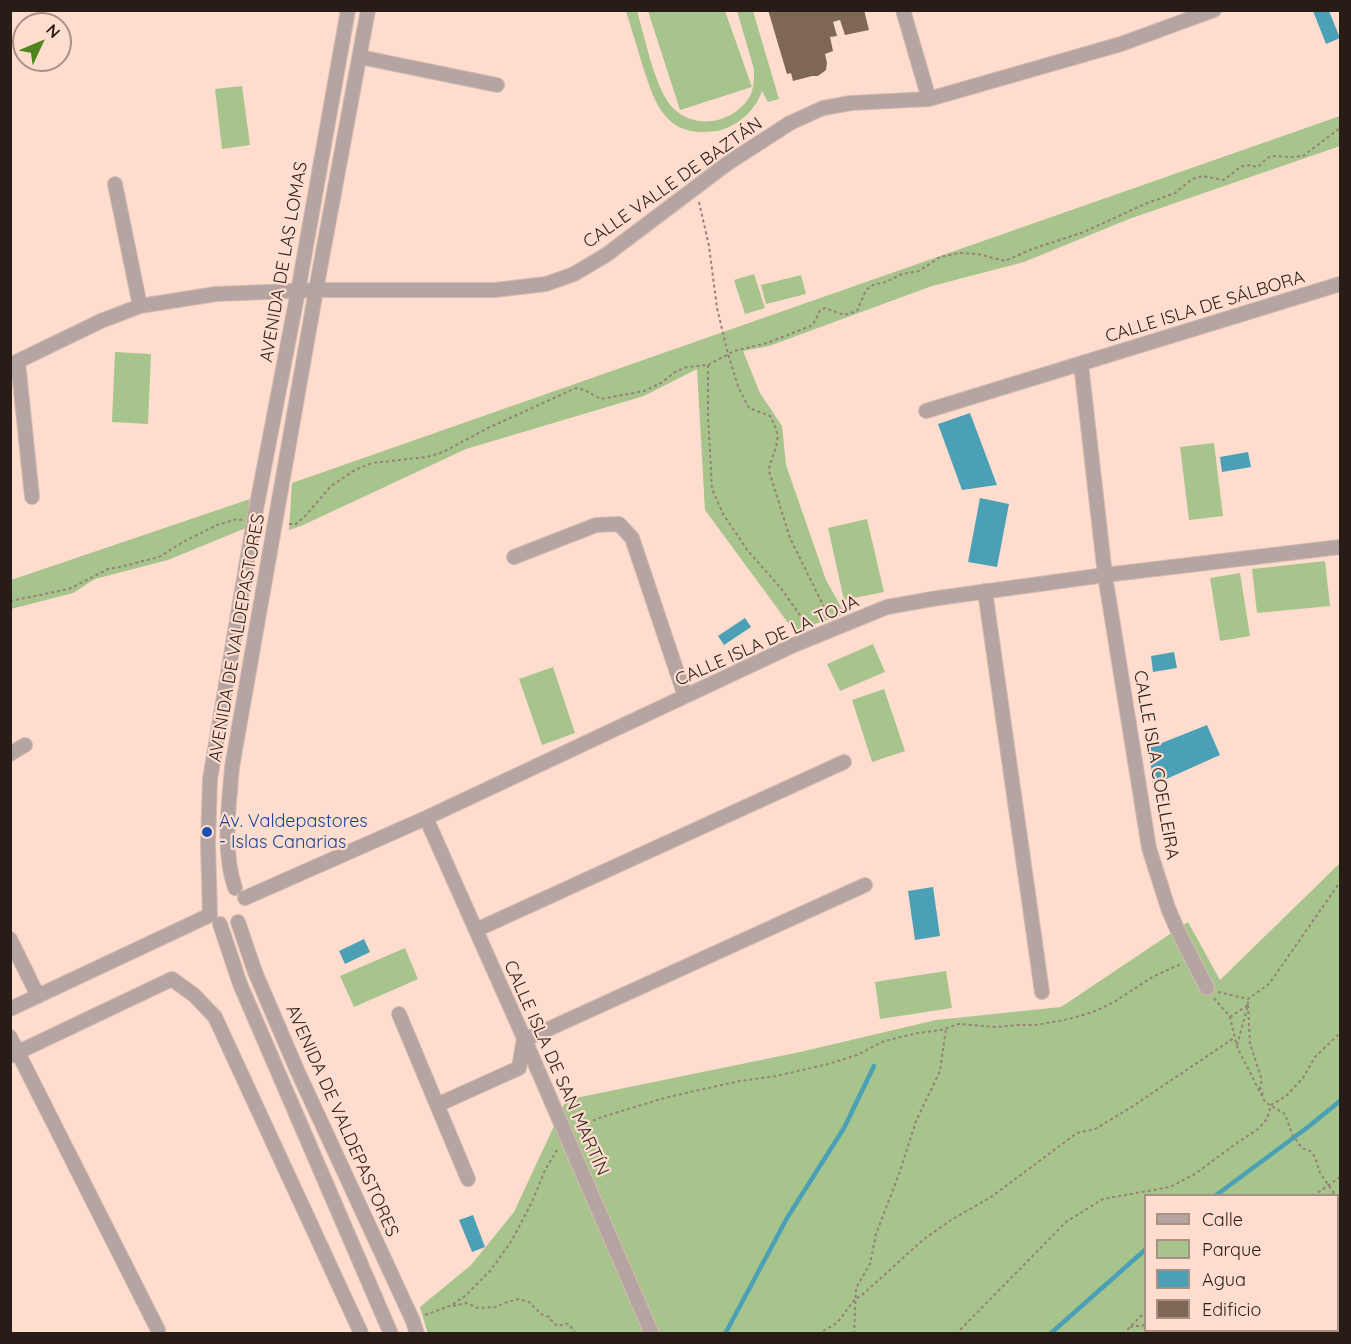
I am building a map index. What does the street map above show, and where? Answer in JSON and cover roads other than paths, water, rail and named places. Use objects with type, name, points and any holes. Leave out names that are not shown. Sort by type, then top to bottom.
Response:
[{"type":"street","name":"AVENIDA DE LAS LOMAS","points":[[254,520],[348,10]]},
{"type":"street","name":"AVENIDA DE LAS LOMAS","points":[[279,501],[368,10]]},
{"type":"street","points":[[903,10],[929,99]]},
{"type":"street","name":"CALLE VALLE DE BAZTÁN","points":[[32,497],[14,364],[101,321],[140,306],[216,294],[316,290],[495,290],[546,284],[574,274],[606,255],[728,163],[790,123],[824,108],[851,103],[929,99],[1121,44],[1214,10]]},
{"type":"street","points":[[360,57],[497,86]]},
{"type":"street","points":[[115,184],[140,306]]},
{"type":"street","name":"CALLE ISLA DE SÁLBORA","points":[[926,411],[1341,284]]},
{"type":"street","points":[[1081,364],[1105,575]]},
{"type":"street","name":"AVENIDA DE VALDEPASTORES","points":[[240,893],[231,875],[227,827],[232,767],[279,501]]},
{"type":"street","name":"AVENIDA DE VALDEPASTORES","points":[[214,920],[210,895],[208,843],[210,779],[254,520]]},
{"type":"street","points":[[514,558],[596,525],[619,524],[632,538],[685,696]]},
{"type":"street","name":"CALLE ISLA DE LA TOJA","points":[[210,895],[221,887],[240,893],[426,818],[809,639],[887,607],[1105,575],[1341,547]]},
{"type":"street","name":"CALLE ISLA COELLEIRA","points":[[1105,575],[1149,848],[1168,908],[1207,988]]},
{"type":"street","points":[[985,591],[1042,992]]},
{"type":"street","points":[[10,754],[25,745]]},
{"type":"street","points":[[476,930],[844,762]]},
{"type":"street","name":"CALLE ISLA DE SAN MARTÍN","points":[[426,818],[652,1334]]},
{"type":"street","points":[[437,1105],[519,1068],[524,1038],[533,1036],[865,885]]},
{"type":"street","points":[[10,1009],[214,920],[238,922],[240,893]]},
{"type":"street","points":[[214,920],[391,1334]]},
{"type":"street","name":"AVENIDA DE VALDEPASTORES","points":[[238,922],[255,972],[297,1070],[415,1327]]},
{"type":"street","points":[[10,939],[38,996]]},
{"type":"street","points":[[14,1054],[172,979],[194,995],[215,1017],[361,1333]]},
{"type":"street","points":[[399,1014],[468,1179]]},
{"type":"street","points":[[10,1036],[14,1054],[158,1329]]},
{"type":"water","points":[[1313,11],[1329,11],[1340,38],[1326,44]]},
{"type":"water","points":[[970,413],[997,485],[962,490],[938,424]]},
{"type":"water","points":[[1248,452],[1251,467],[1222,472],[1220,457]]},
{"type":"water","points":[[980,498],[1009,504],[997,567],[968,562]]},
{"type":"water","points":[[745,618],[751,627],[724,645],[718,636]]},
{"type":"water","points":[[1174,652],[1177,668],[1153,672],[1151,656]]},
{"type":"water","points":[[1207,725],[1220,755],[1153,785],[1149,748]]},
{"type":"water","points":[[933,887],[940,936],[915,940],[908,891]]},
{"type":"water","points":[[364,939],[370,952],[345,964],[339,951]]},
{"type":"water","points":[[473,1215],[485,1247],[472,1252],[459,1220]]},
{"type":"waterway","points":[[725,1334],[787,1218],[844,1128],[874,1066]]},
{"type":"waterway","points":[[1218,1194],[1340,1101]]},
{"type":"waterway","points":[[1050,1334],[1144,1251]]},
{"type":"place","name":"Av. Valdepastores - Islas Canarias","points":[[207,832]]}]
